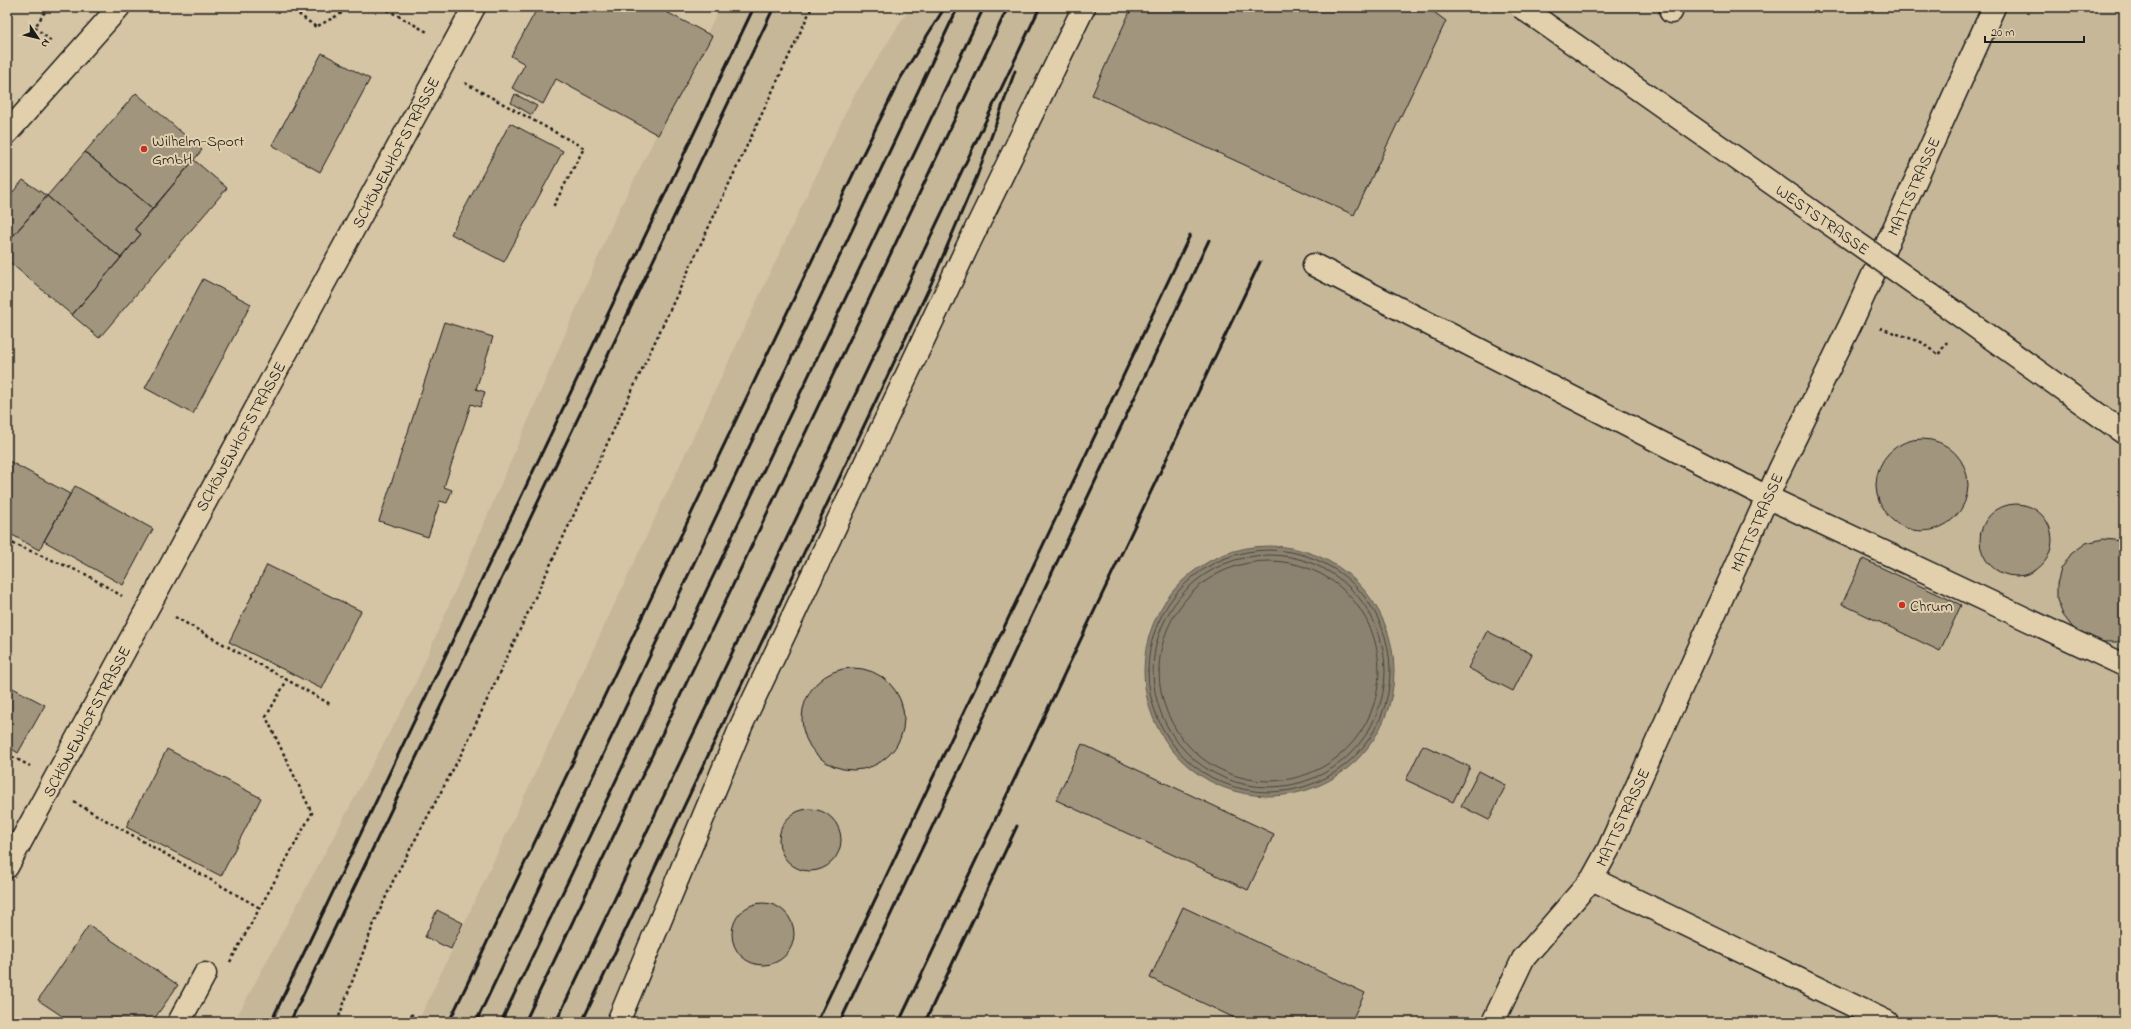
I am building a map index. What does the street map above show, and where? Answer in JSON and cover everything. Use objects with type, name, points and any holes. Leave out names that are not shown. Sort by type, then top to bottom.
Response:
[{"type":"street","points":[[7,133],[119,7]]},
{"type":"street","name":"SCHÖNENHOFSTRASSE","points":[[7,867],[474,7]]},
{"type":"street","points":[[618,1022],[742,724],[970,241],[1084,7]]},
{"type":"street","name":"WESTSTRASSE","points":[[1521,7],[1931,295],[2124,433]]},
{"type":"street","name":"MATTSTRASSE","points":[[1493,1022],[1523,960],[1592,879],[1608,850],[1767,497],[1853,319],[1994,7]]},
{"type":"street","points":[[1314,265],[1767,497],[2124,665]]},
{"type":"street","points":[[1592,879],[1887,1022]]},
{"type":"street","points":[[179,1022],[205,974]]},
{"type":"path","points":[[48,7],[35,27],[72,60]]},
{"type":"path","points":[[289,7],[316,27],[353,7]]},
{"type":"path","points":[[382,7],[453,46]]},
{"type":"path","points":[[337,1022],[373,926],[393,881],[471,734],[812,7]]},
{"type":"path","points":[[459,80],[584,148],[553,207]]},
{"type":"path","points":[[1853,319],[1921,342],[1938,355],[1947,342]]},
{"type":"path","points":[[7,541],[85,574],[110,589]]},
{"type":"path","points":[[171,615],[330,704]]},
{"type":"path","points":[[230,963],[312,813],[266,717],[287,680]]},
{"type":"path","points":[[7,754],[22,762]]},
{"type":"path","points":[[71,801],[260,908]]},
{"type":"path","points":[[409,1022],[413,1012]]},
{"type":"shaded area","points":[[720,7],[812,7],[464,749],[393,881],[373,926],[337,1022],[234,1022],[413,689],[614,220]]},
{"type":"shaded area","points":[[910,7],[2124,7],[2124,1022],[418,1022],[852,99]]},
{"type":"water","points":[[1257,546],[1281,546],[1317,555],[1339,567],[1366,592],[1373,601],[1385,623],[1392,647],[1394,671],[1392,695],[1385,719],[1373,741],[1348,768],[1339,775],[1317,787],[1305,791],[1281,796],[1257,796],[1221,787],[1199,775],[1172,750],[1165,741],[1153,719],[1149,707],[1144,683],[1144,659],[1153,623],[1165,601],[1190,574],[1199,567],[1221,555],[1233,551]]},
{"type":"building","points":[[538,7],[657,7],[712,36],[658,135],[556,79],[543,104],[512,88],[525,64],[511,56]]},
{"type":"building","points":[[1132,7],[1427,7],[1446,21],[1354,215],[1092,95]]},
{"type":"building","points":[[322,53],[370,79],[320,172],[272,145]]},
{"type":"building","points":[[136,93],[202,150],[153,209],[85,152]]},
{"type":"building","points":[[515,94],[537,106],[532,115],[511,103]]},
{"type":"building","points":[[510,123],[563,151],[504,262],[451,234]]},
{"type":"building","points":[[85,152],[153,209],[135,229],[141,234],[121,258],[47,196]]},
{"type":"building","points":[[194,160],[227,188],[99,338],[72,315],[141,234],[135,229]]},
{"type":"building","points":[[23,180],[47,196],[7,243],[7,199]]},
{"type":"building","points":[[47,196],[121,258],[72,315],[7,260],[7,243]]},
{"type":"building","points":[[203,279],[251,304],[193,414],[145,388]]},
{"type":"building","points":[[444,322],[493,337],[476,389],[485,392],[480,407],[471,404],[444,487],[452,490],[447,503],[440,501],[428,537],[379,521]]},
{"type":"building","points":[[1922,439],[1940,442],[1955,452],[1965,467],[1968,485],[1965,503],[1955,518],[1940,528],[1922,531],[1904,528],[1889,518],[1879,503],[1876,485],[1879,467],[1889,452],[1904,442]]},
{"type":"building","points":[[7,460],[70,494],[39,550],[7,532]]},
{"type":"building","points":[[75,486],[153,529],[123,585],[44,541]]},
{"type":"building","points":[[2009,504],[2023,504],[2030,506],[2042,514],[2050,526],[2052,540],[2050,554],[2042,566],[2030,574],[2023,576],[2009,576],[2002,574],[1990,566],[1982,554],[1980,547],[1980,533],[1982,526],[1990,514],[2002,506]]},
{"type":"building","points":[[2103,539],[2124,541],[2124,639],[2117,642],[2100,642],[2086,637],[2073,628],[2063,615],[2057,600],[2057,584],[2061,569],[2071,554],[2086,543]]},
{"type":"building","name":"Chrum","points":[[1863,559],[1961,605],[1940,651],[1842,604]]},
{"type":"building","points":[[267,565],[361,611],[322,689],[229,642]]},
{"type":"building","points":[[1487,631],[1532,654],[1513,691],[1468,668]]},
{"type":"building","points":[[853,668],[872,672],[889,683],[900,700],[904,719],[900,738],[889,755],[872,766],[853,770],[834,766],[817,755],[806,738],[802,719],[806,700],[817,683],[834,672]]},
{"type":"building","points":[[7,685],[45,705],[18,753],[7,746]]},
{"type":"building","points":[[1082,744],[1274,834],[1248,890],[1056,800]]},
{"type":"building","points":[[1423,745],[1470,767],[1453,802],[1406,780]]},
{"type":"building","points":[[167,749],[261,798],[221,876],[126,827]]},
{"type":"building","points":[[1479,771],[1506,785],[1489,820],[1461,806]]},
{"type":"building","points":[[804,809],[816,809],[832,818],[839,828],[841,840],[839,852],[832,862],[816,871],[804,871],[793,866],[784,857],[779,846],[779,834],[784,823],[793,814]]},
{"type":"building","points":[[763,903],[775,905],[785,912],[792,922],[794,934],[792,946],[785,956],[775,963],[763,965],[751,963],[741,956],[734,946],[732,934],[734,922],[741,912],[751,905]]},
{"type":"building","points":[[1183,907],[1365,993],[1351,1022],[1243,1022],[1150,978]]},
{"type":"building","points":[[437,910],[463,923],[451,949],[425,937]]},
{"type":"building","points":[[89,925],[178,985],[152,1022],[71,1022],[38,1000]]},
{"type":"railway","points":[[271,1022],[754,7]]},
{"type":"railway","points":[[290,1022],[774,7]]},
{"type":"railway","points":[[449,1022],[856,168],[900,79],[945,7]]},
{"type":"railway","points":[[476,1022],[958,7]]},
{"type":"railway","points":[[501,1022],[984,7]]},
{"type":"railway","points":[[525,1022],[1008,7]]},
{"type":"railway","points":[[556,1022],[1040,7]]},
{"type":"railway","points":[[582,1022],[931,284],[977,176],[1015,71]]},
{"type":"railway","points":[[817,1022],[1190,235]]},
{"type":"railway","points":[[840,1022],[1209,240]]},
{"type":"railway","points":[[899,1022],[1260,262]]},
{"type":"railway","points":[[925,1022],[1017,826]]},
{"type":"place","name":"Wilhelm-Sport GmbH","points":[[144,149]]},
{"type":"place","name":"Chrum","points":[[1902,605]]}]
